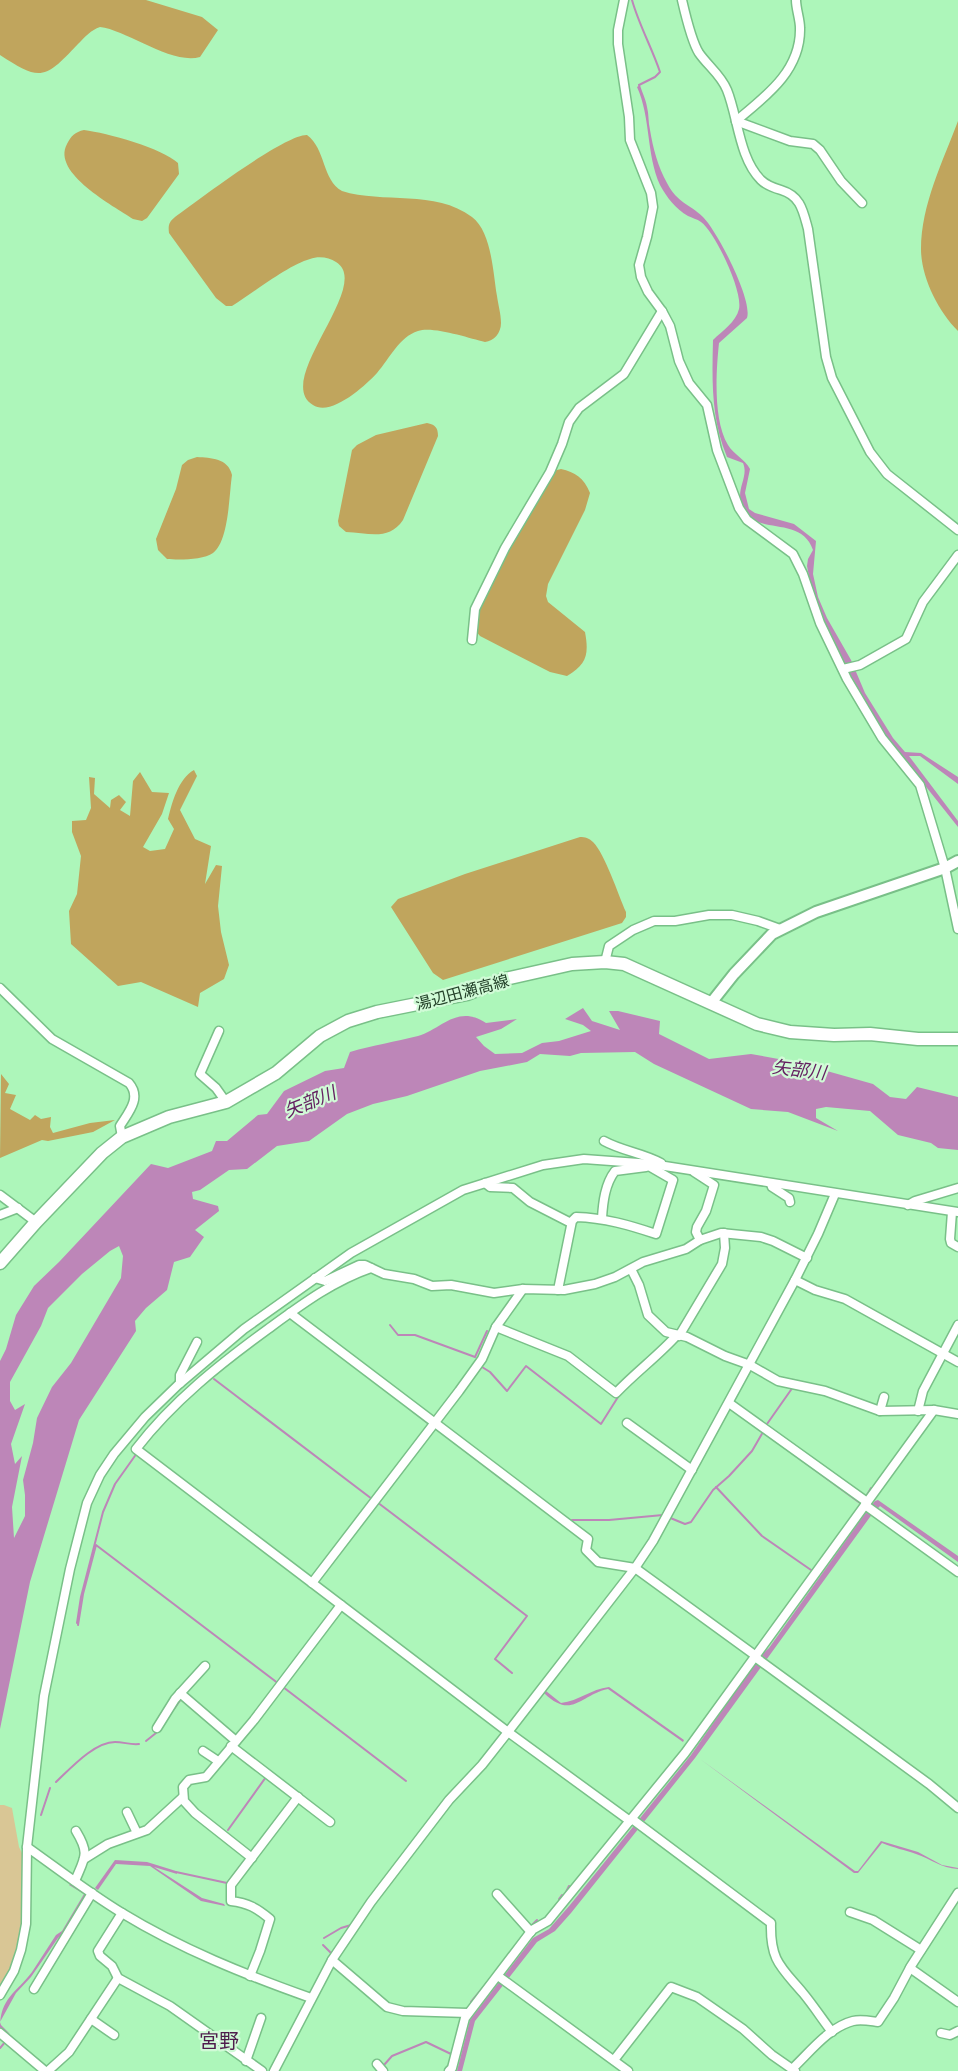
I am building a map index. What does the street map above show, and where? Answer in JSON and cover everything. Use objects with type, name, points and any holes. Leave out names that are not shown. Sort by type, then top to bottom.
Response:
[{"type":"main road","name":"湯辺田瀬高線","points":[[0,1263],[102,1153],[122,1137],[169,1117],[226,1102],[276,1073],[320,1036],[348,1021],[377,1012],[467,994],[505,979],[572,964],[605,962],[624,964],[757,1024],[790,1032],[958,1039]]},
{"type":"street","points":[[624,0],[618,30],[618,44],[629,117],[630,140],[651,193],[653,207],[639,265],[641,277],[670,326],[679,361],[689,383],[707,405],[717,450],[739,508],[747,520],[793,554],[803,574],[820,623],[843,669],[882,738],[920,785],[945,868],[958,929]]},
{"type":"street","points":[[682,0],[698,51],[727,89],[744,149],[761,180],[772,187],[791,193],[803,210],[826,357],[832,378],[870,452],[887,474],[958,530]]},
{"type":"street","points":[[736,121],[772,91],[787,71],[796,52],[800,29],[796,0]]},
{"type":"street","points":[[736,121],[790,141],[813,144],[820,150],[841,181],[862,203]]},
{"type":"street","points":[[472,640],[476,609],[505,548],[550,472],[569,422],[579,408],[624,374],[662,310]]},
{"type":"street","points":[[843,669],[860,665],[906,639],[923,602],[958,555]]},
{"type":"street","points":[[711,1003],[772,933],[816,912],[945,868],[958,861]]},
{"type":"street","points":[[605,962],[609,946],[633,930],[654,921],[732,915],[780,929]]},
{"type":"street","points":[[0,988],[51,1039],[129,1083],[134,1089],[135,1102],[120,1126],[122,1137]]},
{"type":"street","points":[[219,1031],[200,1074],[216,1088],[226,1102]]},
{"type":"street","points":[[604,1141],[613,1146],[651,1157],[666,1166]]},
{"type":"street","points":[[0,1995],[14,1971],[26,1924],[27,1847],[44,1696],[65,1592],[87,1503],[100,1475],[114,1454],[145,1417],[180,1383],[244,1329],[351,1253],[463,1190],[543,1165],[584,1159],[666,1166],[955,1212],[950,1239],[951,1243],[958,1247]]},
{"type":"street","points":[[558,1290],[572,1223],[576,1217],[602,1218],[656,1234],[673,1180],[647,1165],[615,1171],[606,1194],[602,1218]]},
{"type":"street","points":[[692,1170],[714,1185],[706,1211],[697,1227],[696,1232],[700,1240]]},
{"type":"street","points":[[771,1183],[772,1187],[789,1198],[790,1202]]},
{"type":"street","points":[[485,1184],[490,1187],[513,1188],[530,1202],[572,1223]]},
{"type":"street","points":[[908,1205],[958,1188]]},
{"type":"street","points":[[274,2071],[332,1960],[371,1902],[448,1800],[482,1765],[508,1732],[635,1568],[653,1541],[807,1258],[835,1194]]},
{"type":"street","points":[[0,1195],[36,1222]]},
{"type":"street","points":[[0,1215],[18,1208]]},
{"type":"street","points":[[315,1278],[325,1281],[359,1265],[432,1286],[452,1285],[494,1293],[523,1289],[558,1290],[595,1284],[659,1255],[686,1249],[700,1240],[724,1233],[760,1237],[807,1258]]},
{"type":"street","points":[[496,1327],[568,1356],[616,1393],[678,1335],[722,1264],[725,1248],[724,1233]]},
{"type":"street","points":[[371,1268],[354,1274],[320,1292],[248,1343],[168,1412],[136,1449],[508,1732],[771,1923],[770,1942],[779,1967],[805,1995],[832,2032]]},
{"type":"street","points":[[631,1269],[639,1285],[648,1315],[666,1332],[750,1365],[754,1370],[777,1381],[825,1392],[880,1411],[934,1410],[958,1414]]},
{"type":"street","points":[[795,1280],[815,1290],[845,1299],[958,1362]]},
{"type":"street","points":[[312,1583],[482,1359],[496,1327],[523,1289]]},
{"type":"street","points":[[290,1313],[588,1539],[586,1550],[598,1562],[635,1568],[929,1784],[958,1808]]},
{"type":"street","points":[[918,1411],[923,1390],[958,1327]]},
{"type":"street","points":[[180,1383],[180,1375],[197,1342]]},
{"type":"street","points":[[880,1411],[884,1397]]},
{"type":"street","points":[[729,1402],[958,1572]]},
{"type":"street","points":[[449,2071],[452,2068],[468,2013],[502,1979],[531,1932],[548,1921],[759,1659],[869,1507],[934,1410]]},
{"type":"street","points":[[627,1423],[692,1470]]},
{"type":"street","points":[[84,1859],[108,1844],[147,1830],[183,1797],[186,1783],[189,1780],[206,1777],[254,1720],[341,1605]]},
{"type":"street","points":[[157,1728],[180,1693],[205,1666]]},
{"type":"street","points":[[180,1693],[233,1743],[330,1822]]},
{"type":"street","points":[[203,1751],[218,1761]]},
{"type":"street","points":[[183,1797],[195,1813],[252,1858]]},
{"type":"street","points":[[250,1976],[270,1919],[256,1907],[245,1902],[231,1901],[231,1885],[298,1797]]},
{"type":"street","points":[[127,1812],[137,1833]]},
{"type":"street","points":[[75,1881],[84,1859],[85,1846],[76,1831]]},
{"type":"street","points":[[27,1847],[122,1913],[250,1976],[311,1998]]},
{"type":"street","points":[[34,1989],[92,1893]]},
{"type":"street","points":[[614,2060],[671,1987],[697,1997],[743,2029],[772,2055],[794,2070],[832,2032],[855,2020],[878,2022],[958,1893]]},
{"type":"street","points":[[497,1894],[531,1932]]},
{"type":"street","points":[[850,1912],[873,1920],[921,1950]]},
{"type":"street","points":[[122,1913],[98,1951],[100,1956],[112,1966],[118,1978],[170,2006],[262,2071]]},
{"type":"street","points":[[332,1960],[387,2007],[403,2011],[468,2013]]},
{"type":"street","points":[[910,1968],[958,2002]]},
{"type":"street","points":[[0,2033],[47,2071],[69,2052],[118,1978]]},
{"type":"street","points":[[502,1979],[628,2071]]},
{"type":"street","points":[[246,2061],[261,2018]]},
{"type":"street","points":[[91,2019],[114,2035]]},
{"type":"street","points":[[941,2033],[950,2035],[958,2031]]},
{"type":"street","points":[[377,2064],[383,2071]]},
{"type":"shaded area","points":[[0,0],[146,0],[202,17],[218,30],[200,57],[188,58],[163,52],[111,29],[100,27],[88,34],[50,70],[34,73],[0,55]]},
{"type":"shaded area","points":[[958,121],[958,331],[944,314],[927,282],[921,249],[929,200]]},
{"type":"shaded area","points":[[84,130],[106,134],[147,147],[178,163],[179,174],[147,218],[142,221],[133,219],[112,206],[87,188],[68,166],[64,155],[67,144],[74,135]]},
{"type":"shaded area","points":[[307,135],[318,148],[331,180],[342,191],[374,197],[442,203],[457,208],[479,224],[491,254],[501,316],[500,330],[494,338],[485,342],[441,331],[418,331],[405,338],[377,373],[347,398],[329,407],[320,408],[313,405],[304,393],[305,376],[312,355],[343,291],[344,274],[336,262],[320,257],[301,262],[232,306],[226,306],[216,298],[169,233],[171,220],[241,170],[280,145]]},
{"type":"shaded area","points":[[427,423],[436,427],[438,436],[403,520],[397,527],[385,533],[346,532],[339,526],[338,521],[352,450],[376,435]]},
{"type":"shaded area","points":[[197,457],[223,462],[232,475],[222,539],[218,547],[209,555],[191,559],[167,559],[158,550],[156,539],[176,489],[182,465]]},
{"type":"shaded area","points":[[561,469],[578,476],[590,493],[585,510],[548,584],[546,596],[548,602],[585,632],[587,646],[583,663],[567,676],[550,672],[480,636],[470,617],[553,471]]},
{"type":"shaded area","points":[[194,770],[197,776],[180,810],[195,839],[211,846],[205,884],[216,865],[222,866],[218,906],[221,932],[229,965],[224,979],[200,993],[198,1007],[141,982],[118,986],[71,944],[69,911],[77,894],[81,856],[72,832],[72,821],[86,820],[91,808],[89,777],[95,778],[94,794],[110,808],[111,800],[119,795],[126,802],[120,810],[130,816],[133,781],[140,772],[152,792],[169,793],[162,814],[143,847],[150,851],[165,849],[174,829],[168,819],[174,799],[184,779]]},
{"type":"shaded area","points":[[580,837],[593,842],[607,865],[626,912],[622,923],[443,980],[433,973],[391,907],[398,899],[465,874]]},
{"type":"shaded area","points":[[1,1074],[9,1084],[5,1093],[16,1095],[10,1109],[30,1120],[35,1115],[41,1119],[51,1117],[50,1127],[53,1133],[90,1123],[115,1120],[93,1132],[48,1141],[42,1140],[0,1158]]},
{"type":"shaded area","points":[[0,1805],[12,1808],[19,1847],[23,1855],[23,1906],[15,1956],[0,1987]]},
{"type":"water","points":[[640,85],[648,112],[654,150],[664,177],[675,195],[698,212],[709,225],[725,250],[745,297],[747,318],[719,343],[717,395],[723,435],[730,448],[750,469],[745,493],[749,509],[755,513],[794,524],[816,541],[813,574],[818,597],[827,618],[851,660],[865,693],[893,738],[905,752],[921,753],[958,777],[958,784],[920,756],[909,756],[958,821],[958,827],[888,739],[861,697],[822,619],[811,587],[807,566],[813,550],[808,540],[791,529],[761,523],[753,519],[742,505],[740,492],[745,469],[743,463],[727,457],[715,414],[713,385],[713,340],[737,314],[739,301],[737,289],[727,262],[707,228],[676,207],[660,185],[652,161],[645,111],[637,87]]},
{"type":"water","name":"矢部川","points":[[583,1008],[592,1021],[620,1030],[609,1011],[618,1011],[660,1021],[659,1034],[709,1059],[751,1054],[795,1062],[873,1084],[890,1097],[906,1099],[917,1087],[958,1097],[958,1150],[938,1148],[931,1143],[898,1135],[870,1111],[826,1107],[816,1109],[816,1118],[838,1131],[788,1112],[751,1109],[654,1064],[635,1052],[581,1053],[570,1056],[540,1054],[527,1062],[480,1071],[347,1114],[309,1141],[277,1146],[247,1169],[229,1170],[200,1190],[192,1192],[193,1199],[218,1206],[219,1211],[195,1230],[204,1237],[190,1257],[174,1262],[167,1290],[135,1321],[136,1331],[79,1420],[30,1582],[0,1729],[0,1361],[16,1315],[34,1286],[151,1164],[168,1168],[212,1151],[216,1141],[227,1141],[258,1115],[267,1114],[284,1091],[325,1071],[344,1068],[350,1052],[418,1036],[450,1020],[467,1016],[486,1023],[517,1019],[501,1029],[476,1037],[495,1054],[522,1053],[542,1043],[559,1041],[591,1031],[583,1025],[565,1019]],"holes":[[[119,1246],[123,1256],[121,1278],[71,1363],[52,1387],[37,1418],[23,1480],[25,1516],[14,1538],[12,1507],[22,1456],[15,1464],[11,1444],[25,1404],[15,1410],[10,1401],[10,1382],[41,1326],[48,1308],[82,1274],[110,1251]]]},
{"type":"water","points":[[878,1500],[958,1556],[958,1562],[880,1506],[695,1758],[571,1913],[555,1931],[537,1942],[475,2021],[462,2071],[457,2071],[470,2020],[533,1938],[549,1929],[570,1905],[691,1755],[761,1655],[769,1648],[867,1511]]},
{"type":"water","points":[[609,1687],[684,1740],[683,1742],[608,1689],[569,1705],[562,1705],[544,1693],[546,1691],[561,1703]]},
{"type":"water","points":[[700,1759],[855,1871],[858,1871],[881,1841],[918,1852],[942,1865],[958,1869],[946,1867],[882,1843],[858,1873],[854,1873]]},
{"type":"water","points":[[115,1860],[147,1862],[176,1871],[177,1874],[154,1867],[202,1898],[225,1906],[201,1901],[150,1866],[116,1864],[98,1890],[95,1888]]},
{"type":"water","points":[[71,1883],[88,1893],[62,1935],[31,1977],[16,1993],[0,2021],[6,2003],[32,1972],[56,1935],[62,1931],[84,1894],[69,1885]]},
{"type":"waterway","points":[[632,0],[660,72],[639,85]]},
{"type":"waterway","points":[[390,1325],[398,1335],[415,1335],[475,1357],[487,1331]]},
{"type":"waterway","points":[[482,1367],[490,1372],[507,1391],[526,1366],[601,1424],[618,1397]]},
{"type":"waterway","points":[[214,1379],[372,1499]]},
{"type":"waterway","points":[[767,1424],[793,1387]]},
{"type":"waterway","points":[[407,1407],[429,1424]]},
{"type":"waterway","points":[[434,1427],[508,1484]]},
{"type":"waterway","points":[[668,1517],[685,1524],[691,1522],[713,1490],[752,1451],[763,1432],[860,1503]]},
{"type":"waterway","points":[[77,1623],[81,1597],[103,1512],[115,1484],[137,1453]]},
{"type":"waterway","points":[[716,1487],[762,1536],[811,1570]]},
{"type":"waterway","points":[[867,1495],[871,1488]]},
{"type":"waterway","points":[[377,1502],[527,1616],[495,1659],[512,1673]]},
{"type":"waterway","points":[[571,1521],[663,1515]]},
{"type":"waterway","points":[[78,1625],[83,1594],[96,1545],[279,1684]]},
{"type":"waterway","points":[[283,1687],[406,1781]]},
{"type":"waterway","points":[[174,1709],[181,1699]]},
{"type":"waterway","points":[[146,1741],[160,1728]]},
{"type":"waterway","points":[[56,1782],[83,1757],[99,1746],[115,1742],[139,1744]]},
{"type":"waterway","points":[[228,1830],[266,1777]]},
{"type":"waterway","points":[[41,1815],[50,1788]]},
{"type":"waterway","points":[[176,1872],[227,1883],[244,1861]]},
{"type":"waterway","points":[[566,1892],[569,1886]]},
{"type":"waterway","points":[[559,1899],[562,1895]]},
{"type":"waterway","points":[[532,1925],[537,1920]]},
{"type":"waterway","points":[[324,1938],[351,1925]]},
{"type":"waterway","points":[[323,1945],[332,1954]]},
{"type":"waterway","points":[[471,2002],[490,1979]]},
{"type":"waterway","points":[[0,2048],[6,2041]]},
{"type":"waterway","points":[[384,2065],[392,2056],[426,2042],[451,2054]]},
{"type":"district","name":"宮野","points":[[219,2041]]}]
